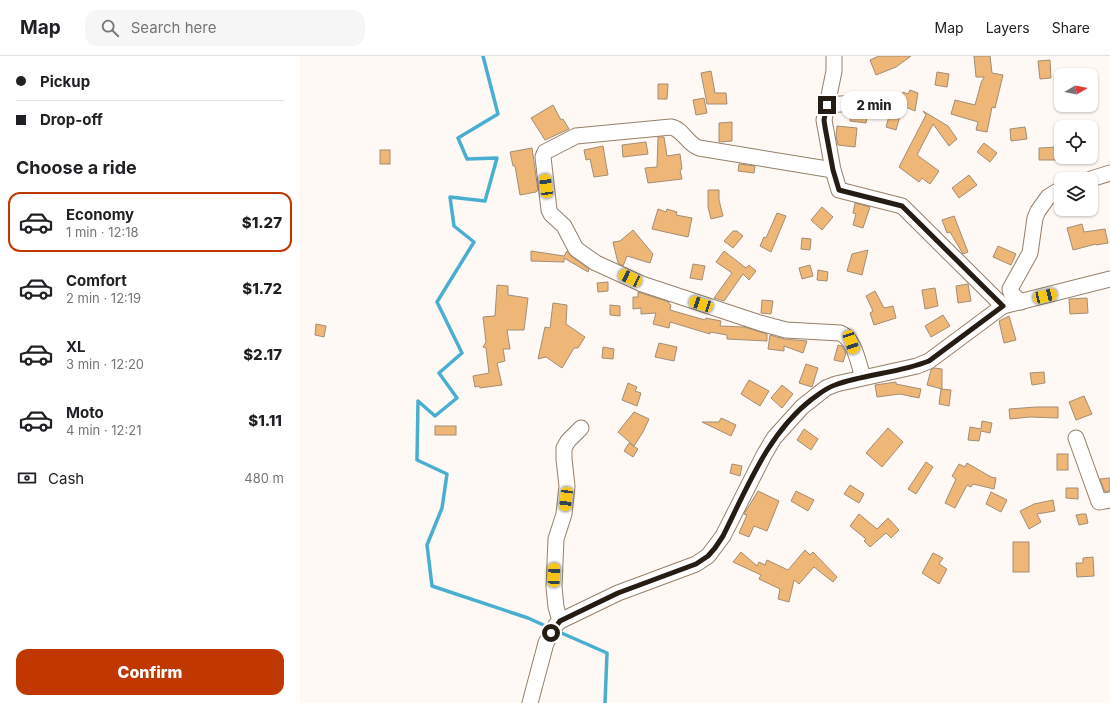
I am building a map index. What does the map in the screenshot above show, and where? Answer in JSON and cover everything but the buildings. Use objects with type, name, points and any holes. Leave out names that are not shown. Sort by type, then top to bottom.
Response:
[{"type":"street","points":[[834,56],[834,71],[824,120],[833,170],[839,190],[902,206],[1003,306]]},
{"type":"street","points":[[827,105],[883,103]]},
{"type":"street","points":[[833,170],[699,148],[693,146],[677,128],[576,136],[544,152],[543,157],[549,210],[551,214],[561,221],[573,245],[596,263],[642,284],[760,323],[794,331],[840,333],[846,336],[851,342],[864,377]]},
{"type":"street","points":[[1098,177],[1110,173]]},
{"type":"street","points":[[1020,302],[1010,293],[1010,289],[1030,253],[1034,218],[1042,204],[1054,193]]},
{"type":"street","points":[[530,703],[546,643],[560,621],[618,593],[696,564],[708,556],[723,536],[764,455],[786,424],[802,407],[826,388],[864,377],[918,366],[929,361],[1003,306],[1110,279]]},
{"type":"street","points":[[560,621],[556,608],[554,587],[556,539],[564,514],[567,486],[564,448],[568,441],[581,428]]},
{"type":"street","points":[[1076,438],[1099,502],[1110,500]]},
{"type":"waterway","points":[[483,56],[498,114],[458,138],[467,159],[497,158],[485,201],[450,197],[454,226],[474,242],[437,302],[462,353],[439,373],[457,398],[435,416],[418,401],[417,460],[447,474],[442,508],[427,545],[432,586],[528,618],[550,628]]},
{"type":"waterway","points":[[557,631],[607,653],[605,703]]},
{"type":"route","points":[[551,633],[560,621],[582,610],[618,593],[696,564],[708,556],[723,536],[774,438],[802,407],[826,388],[864,377],[918,366],[929,361],[962,338],[1003,306],[902,206],[839,190],[833,170],[824,120],[827,105]]}]
